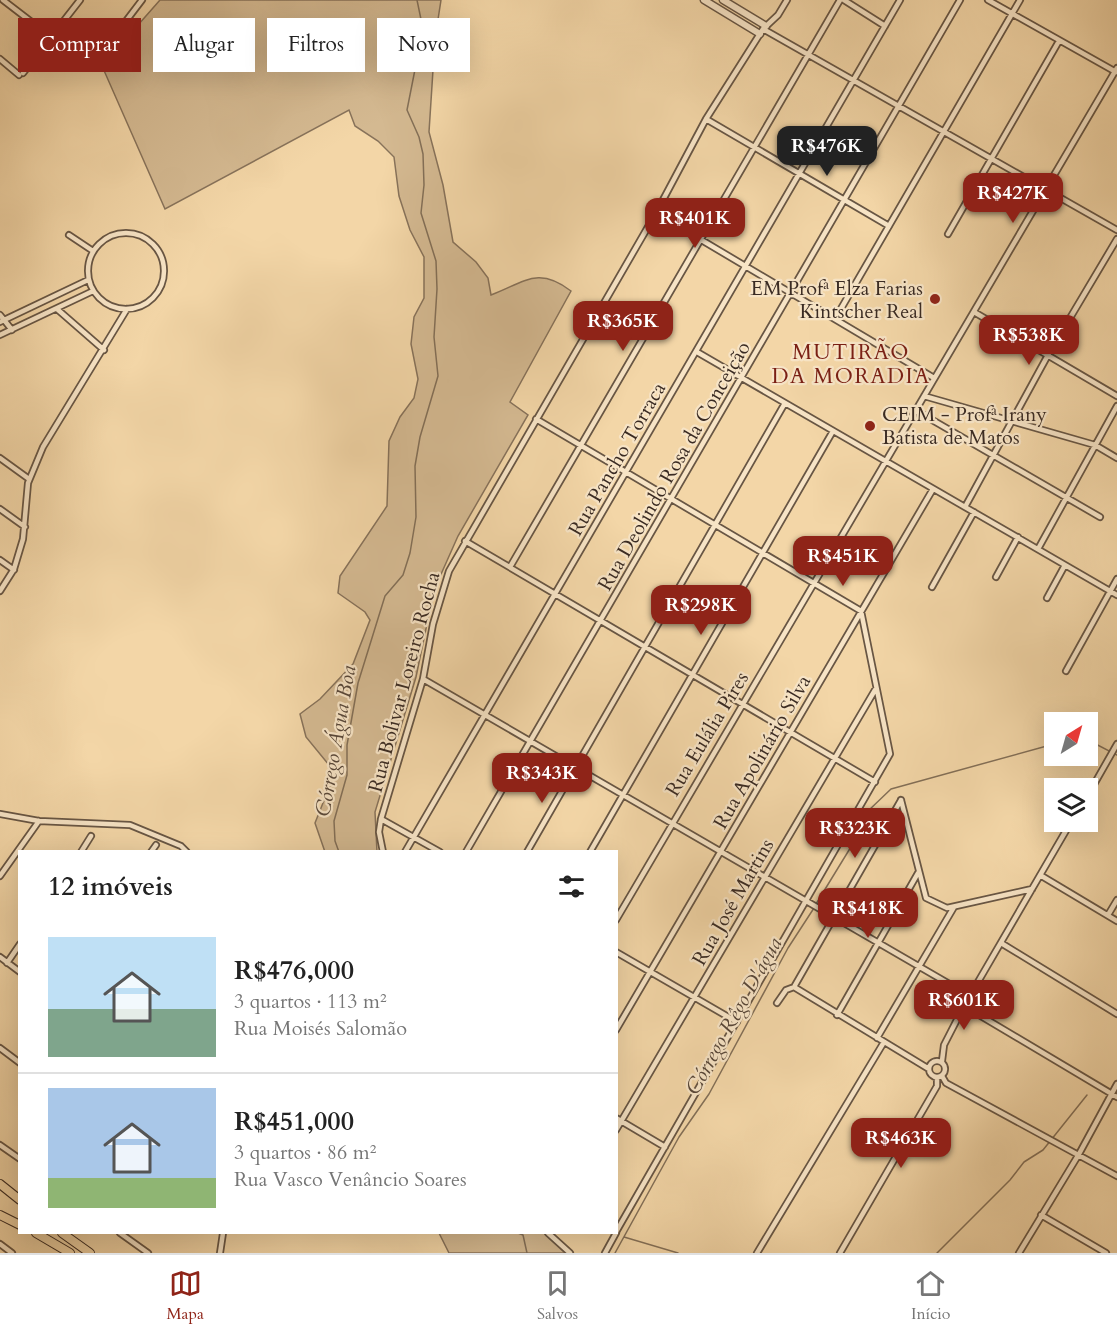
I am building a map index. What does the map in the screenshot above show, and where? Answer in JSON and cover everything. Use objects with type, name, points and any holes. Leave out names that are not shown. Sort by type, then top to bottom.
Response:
[{"type":"highway","points":[[0,1184],[18,1198]]},
{"type":"highway","points":[[0,1215],[18,1224]]},
{"type":"highway","points":[[38,1234],[70,1253]]},
{"type":"highway","points":[[63,1234],[90,1253]]},
{"type":"street","points":[[3,0],[26,18]]},
{"type":"street","points":[[65,18],[80,0]]},
{"type":"street","points":[[128,18],[142,0]]},
{"type":"street","points":[[704,0],[854,80],[1117,230]]},
{"type":"street","points":[[723,0],[763,30]]},
{"type":"street","name":"Rua Bolivar Loreiro Rocha","points":[[383,850],[379,832],[381,819],[423,680],[440,594],[465,541],[656,213],[706,119],[763,30],[778,15],[787,0]]},
{"type":"street","points":[[510,567],[842,0],[885,26]]},
{"type":"street","name":"Rua Pancho Torraca","points":[[406,850],[486,716],[900,0]]},
{"type":"street","name":"Rua Deolindo Rosa da Conceição","points":[[467,850],[960,0]]},
{"type":"street","points":[[988,0],[1059,41],[1116,70]]},
{"type":"street","points":[[835,319],[1020,0]]},
{"type":"street","points":[[948,234],[1059,41]]},
{"type":"street","points":[[0,59],[18,72]]},
{"type":"street","name":"Rua Eulália Pires","points":[[618,917],[1116,70]]},
{"type":"street","points":[[706,119],[889,226]]},
{"type":"street","points":[[656,213],[934,378]]},
{"type":"street","points":[[131,232],[148,240],[160,254],[164,272],[160,290],[142,306],[127,309],[105,304],[93,291],[88,280],[87,271],[93,251],[105,238],[118,233],[131,232]]},
{"type":"street","points":[[69,235],[93,251]]},
{"type":"street","points":[[965,507],[1048,355],[1117,239]]},
{"type":"street","points":[[3,320],[88,280]]},
{"type":"street","points":[[0,335],[93,291]]},
{"type":"street","points":[[57,309],[104,350]]},
{"type":"street","points":[[0,591],[14,570],[25,527],[29,479],[43,447],[127,309]]},
{"type":"street","points":[[974,312],[1117,396]]},
{"type":"street","points":[[0,315],[12,330]]},
{"type":"street","points":[[697,352],[1117,595]]},
{"type":"street","points":[[924,396],[1095,445],[1117,458]]},
{"type":"street","points":[[528,850],[785,403]]},
{"type":"street","points":[[1038,549],[1117,406]]},
{"type":"street","points":[[915,410],[1100,518]]},
{"type":"street","points":[[536,418],[861,611],[890,754],[808,902],[618,1229]]},
{"type":"street","points":[[591,850],[832,430]]},
{"type":"street","points":[[0,458],[29,479]]},
{"type":"street","name":"Rua Apolinário Silva","points":[[618,1027],[933,489]]},
{"type":"street","points":[[0,509],[25,527]]},
{"type":"street","points":[[932,587],[974,512]]},
{"type":"street","points":[[996,577],[1018,537]]},
{"type":"street","points":[[465,541],[875,782]]},
{"type":"street","points":[[0,560],[14,570]]},
{"type":"street","points":[[1047,598],[1065,565]]},
{"type":"street","points":[[1066,671],[1117,579]]},
{"type":"street","points":[[423,680],[970,996]]},
{"type":"street","name":"Rua José Martins","points":[[619,1120],[694,998],[876,689]]},
{"type":"street","points":[[1098,778],[1116,746]]},
{"type":"street","points":[[777,1003],[786,990],[794,987],[901,800],[926,898],[946,908],[1032,889]]},
{"type":"street","points":[[0,814],[39,821],[130,825],[181,846],[185,850]]},
{"type":"street","points":[[381,819],[437,850]]},
{"type":"street","points":[[18,850],[39,821]]},
{"type":"street","points":[[840,1253],[936,1086],[945,1064],[942,1061],[944,1045],[964,1006],[1065,832]]},
{"type":"street","points":[[82,850],[91,836]]},
{"type":"street","points":[[152,850],[156,845]]},
{"type":"street","points":[[0,876],[18,851]]},
{"type":"street","points":[[837,1015],[918,873]]},
{"type":"street","points":[[1040,875],[1117,921]]},
{"type":"street","points":[[1108,915],[1117,900]]},
{"type":"street","points":[[877,1038],[954,907]]},
{"type":"street","points":[[1001,943],[1117,1014]]},
{"type":"street","points":[[7,963],[18,947]]},
{"type":"street","points":[[618,953],[737,1022]]},
{"type":"street","points":[[0,957],[18,971]]},
{"type":"street","points":[[794,987],[929,1069],[946,1083],[1050,1137],[1117,1176]]},
{"type":"street","points":[[964,1006],[1117,1096]]},
{"type":"street","points":[[757,1253],[884,1042]]},
{"type":"street","points":[[0,1056],[2,1050],[18,1062]]},
{"type":"street","points":[[929,1069],[936,1061],[942,1061]]},
{"type":"street","points":[[1019,1253],[1079,1154],[1117,1084]]},
{"type":"street","points":[[619,1120],[665,1147]]},
{"type":"street","points":[[0,1145],[18,1158]]},
{"type":"street","points":[[1041,1215],[1107,1253]]},
{"type":"street","points":[[121,1234],[148,1253]]},
{"type":"street","points":[[220,1253],[223,1234]]},
{"type":"street","points":[[549,1234],[570,1253]]},
{"type":"street","points":[[553,1239],[556,1234]]},
{"type":"street","points":[[605,1253],[615,1234]]},
{"type":"street","points":[[0,1244],[11,1253]]},
{"type":"shaded area","points":[[160,0],[441,0],[438,18],[377,18],[377,72],[433,72],[429,132],[443,185],[453,242],[476,262],[488,278],[491,295],[523,281],[540,278],[559,283],[571,291],[510,402],[528,415],[458,536],[434,590],[416,677],[375,812],[377,850],[324,850],[315,823],[331,783],[329,765],[306,737],[300,714],[320,699],[353,664],[370,620],[365,612],[338,593],[340,576],[387,506],[389,441],[400,417],[414,398],[418,379],[411,344],[414,317],[424,298],[424,257],[410,230],[399,196],[394,157],[378,141],[355,126],[349,110],[165,209],[105,72],[141,72],[141,22]]},
{"type":"shaded area","points":[[440,1234],[546,1234],[567,1253],[449,1253]]},
{"type":"waterway","name":"Córrego Rêgo D'água","points":[[338,850],[335,841],[334,821],[347,775],[347,745],[358,683],[385,596],[403,575],[410,553],[416,517],[415,466],[420,437],[438,376],[434,337],[436,261],[421,213],[424,185],[423,154],[419,137],[407,110],[423,29],[417,0]]},
{"type":"waterway","name":"Córrego Rêgo D'água","points":[[1098,745],[1117,755]]},
{"type":"waterway","name":"Córrego Rêgo D'água","points":[[816,904],[857,837],[868,811],[891,789],[1044,747]]},
{"type":"waterway","name":"Córrego Rêgo D'água","points":[[615,1253],[679,1137],[709,1094],[788,948],[814,908]]},
{"type":"waterway","points":[[937,1253],[1010,1180],[1024,1162],[1043,1150],[1087,1095]]},
{"type":"waterway","name":"Córrego Água Boa","points":[[520,1234],[523,1235],[527,1253]]},
{"type":"waterway","points":[[624,1237],[678,1253]]},
{"type":"place","name":"EM Profª Elza Farias Kintscher Real","points":[[935,299]]},
{"type":"place","name":"CEIM - Profª Irany Batista de Matos","points":[[870,426]]},
{"type":"district","name":"MUTIRÃO DA MORADIA","points":[[851,364]]}]
